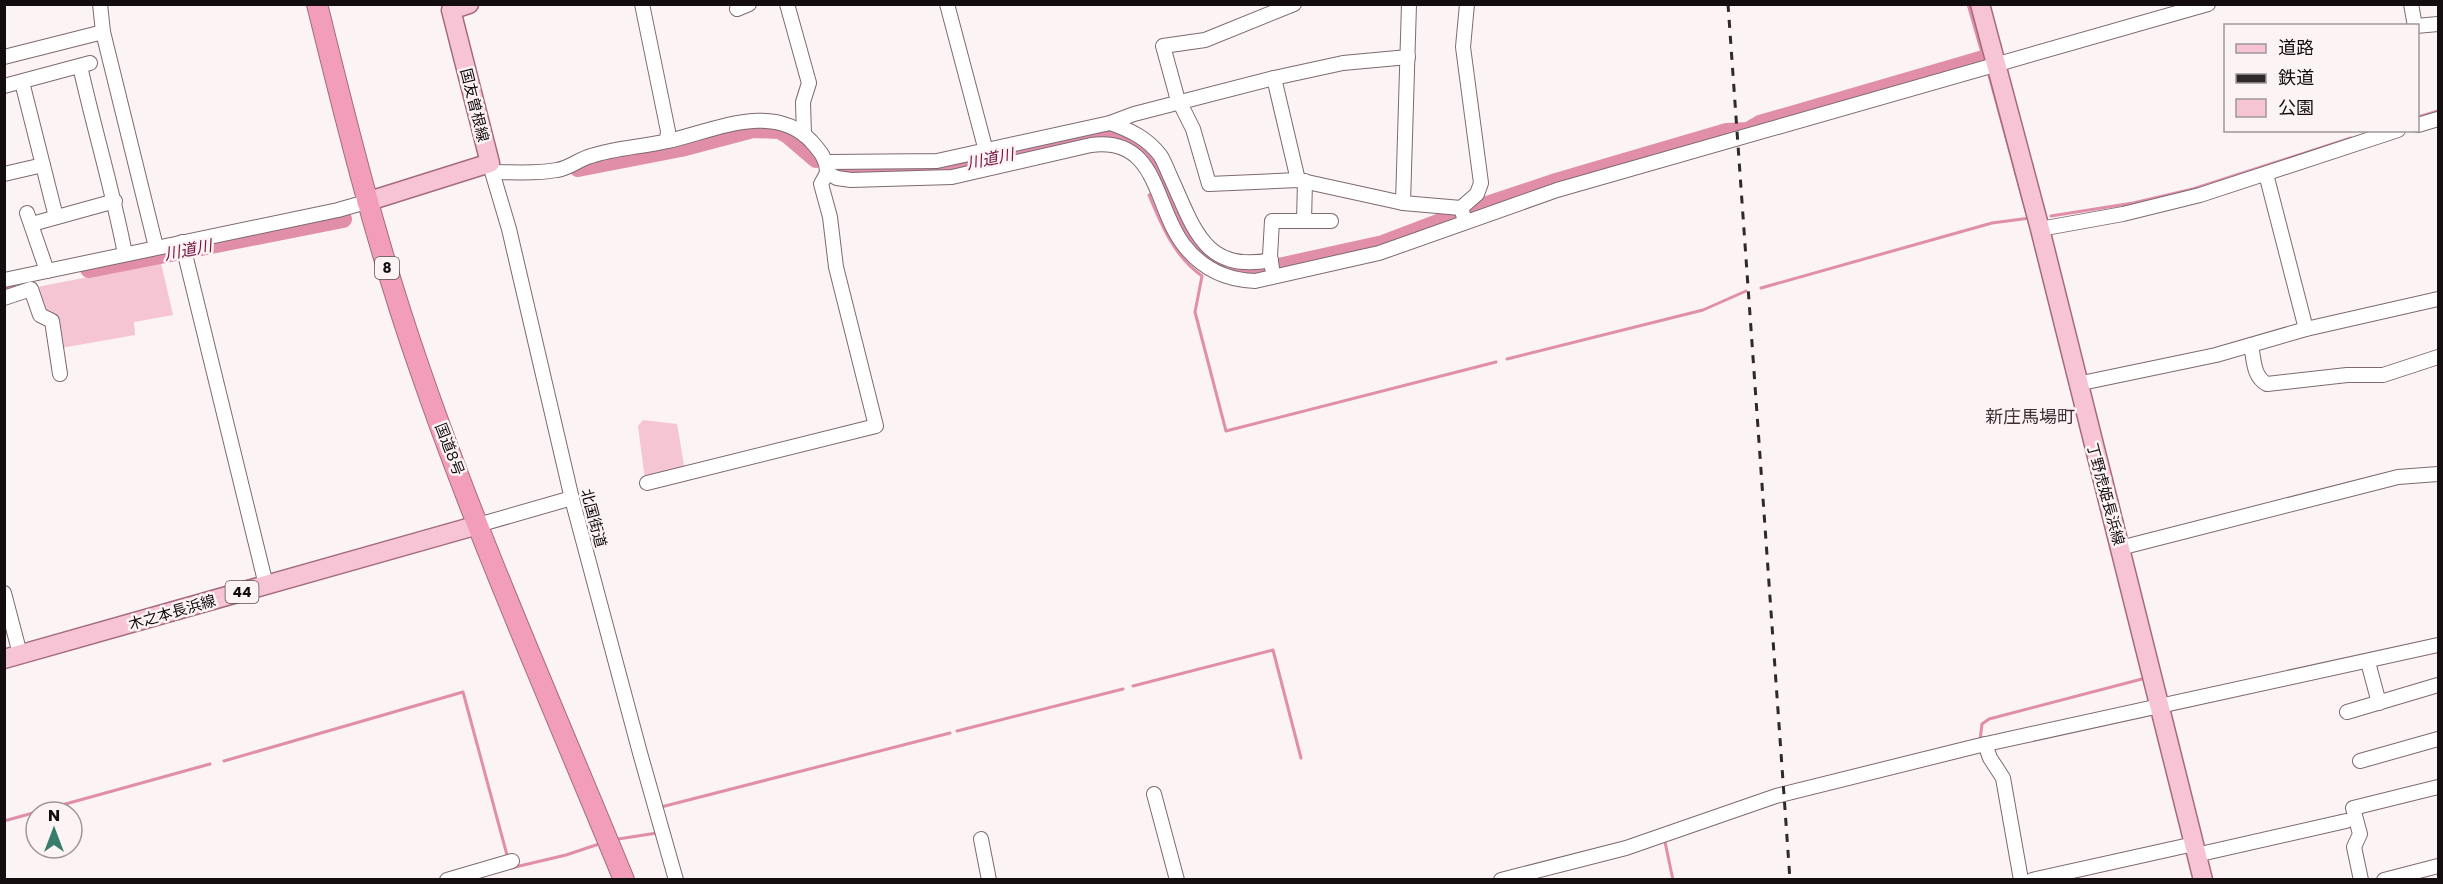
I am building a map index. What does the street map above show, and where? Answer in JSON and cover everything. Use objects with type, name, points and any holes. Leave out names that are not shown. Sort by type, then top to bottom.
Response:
[{"type":"highway","name":"国道8号","points":[[317,4],[366,202],[417,361],[478,525],[624,879]]},
{"type":"main road","name":"国友曽根線","points":[[366,202],[491,167],[450,7],[469,4]]},
{"type":"main road","name":"丁野虎姫長浜線","points":[[1980,4],[2040,229],[2077,384],[2203,879]]},
{"type":"main road","name":"木之本長浜線","points":[[12,657],[478,525]]},
{"type":"street","points":[[100,4],[103,32],[156,248]]},
{"type":"street","points":[[642,4],[668,130],[667,141]]},
{"type":"street","points":[[787,4],[809,83],[803,102],[804,135]]},
{"type":"street","points":[[947,4],[986,151]]},
{"type":"street","points":[[1294,4],[1205,40],[1163,46],[1180,102],[1193,129],[1209,184],[1302,181],[1463,215]]},
{"type":"street","points":[[1403,203],[1409,4]]},
{"type":"street","points":[[1463,215],[1477,194],[1481,183],[1463,47],[1467,4]]},
{"type":"street","points":[[491,167],[556,171],[590,156],[667,141],[753,120],[781,123],[804,135],[837,178],[851,180],[941,179],[1091,145],[1110,145],[1125,149],[1147,167],[1182,243],[1203,264],[1222,275],[1242,281],[1273,269],[1379,253],[1463,215],[1996,66],[2208,4]]},
{"type":"street","points":[[2411,4],[2416,24]]},
{"type":"street","points":[[2419,26],[2439,24]]},
{"type":"street","points":[[4,57],[103,32]]},
{"type":"street","points":[[827,167],[937,161],[1110,123],[1134,114],[1274,78],[1343,63],[1408,57]]},
{"type":"street","points":[[4,86],[85,64],[93,123],[115,201],[125,254]]},
{"type":"street","points":[[1274,78],[1302,181],[1304,221]]},
{"type":"street","points":[[22,82],[56,218]]},
{"type":"street","points":[[2419,125],[2439,119]]},
{"type":"street","points":[[1110,123],[1137,134],[1160,156],[1194,231],[1210,249],[1239,262],[1273,269]]},
{"type":"street","points":[[2040,229],[2123,214],[2189,198],[2392,132]]},
{"type":"street","points":[[4,174],[43,165]]},
{"type":"street","name":"北国街道","points":[[491,167],[509,229],[572,498],[676,879]]},
{"type":"street","points":[[647,483],[876,426],[836,267],[830,217],[821,184],[827,167]]},
{"type":"street","points":[[2266,174],[2306,329]]},
{"type":"street","points":[[47,271],[30,219],[56,218],[115,201]]},
{"type":"street","points":[[60,374],[52,321],[40,315],[31,289],[11,296],[9,279],[156,248],[183,248],[366,202]]},
{"type":"street","points":[[1273,269],[1272,221],[1331,221]]},
{"type":"street","points":[[183,248],[266,585]]},
{"type":"street","points":[[2077,384],[2216,355],[2306,329],[2439,299]]},
{"type":"street","points":[[2251,345],[2257,374],[2260,380],[2267,384],[2347,375],[2383,375],[2439,357]]},
{"type":"street","points":[[2120,548],[2398,477],[2439,474]]},
{"type":"street","points":[[478,525],[572,498]]},
{"type":"street","points":[[4,593],[12,657]]},
{"type":"street","points":[[1501,879],[1626,848],[1776,796],[1985,744],[2439,645]]},
{"type":"street","points":[[2368,662],[2379,703]]},
{"type":"street","points":[[2347,712],[2439,686]]},
{"type":"street","points":[[2360,761],[2439,739]]},
{"type":"street","points":[[1985,744],[2002,778],[2021,879]]},
{"type":"street","points":[[2361,879],[2354,847],[2360,834],[2353,808],[2439,787]]},
{"type":"street","points":[[1154,794],[1177,879]]},
{"type":"street","points":[[2032,879],[2346,821]]},
{"type":"street","points":[[981,839],[988,879]]},
{"type":"street","points":[[447,879],[512,861]]},
{"type":"street","points":[[2384,879],[2439,866]]},
{"type":"green space","points":[[161,263],[173,315],[134,322],[135,335],[61,348],[54,314],[44,310],[37,287]]},
{"type":"green space","points":[[643,420],[677,424],[685,471],[645,480],[638,426]]},
{"type":"waterway","points":[[1968,4],[1985,63]]},
{"type":"waterway","points":[[1475,209],[1553,183],[1727,132],[1748,131],[1760,124],[1984,59]]},
{"type":"waterway","points":[[1989,75],[2028,218]]},
{"type":"waterway","points":[[2419,117],[2438,111]]},
{"type":"waterway","name":"川道川","points":[[578,168],[681,148],[753,129],[779,130],[816,159]]},
{"type":"waterway","points":[[838,170],[940,170],[1098,136],[1128,142],[1148,157],[1162,178],[1183,227],[1199,249],[1222,265],[1256,272],[1383,244],[1454,217]]},
{"type":"waterway","points":[[2051,216],[2133,203],[2193,189],[2351,138]]},
{"type":"waterway","points":[[1153,193],[1149,195],[1170,240],[1176,250],[1202,276],[1195,312],[1226,431],[1496,362]]},
{"type":"waterway","points":[[1761,288],[1992,223],[2030,218]]},
{"type":"waterway","name":"川道川","points":[[89,269],[343,219]]},
{"type":"waterway","points":[[1507,359],[1703,310],[1746,291]]},
{"type":"waterway","points":[[1133,686],[1273,650],[1301,758]]},
{"type":"waterway","points":[[1980,740],[1982,724],[1989,719],[2142,679]]},
{"type":"waterway","points":[[957,731],[1123,689]]},
{"type":"waterway","points":[[224,761],[463,692],[507,855]]},
{"type":"waterway","points":[[661,807],[950,733]]},
{"type":"waterway","points":[[4,821],[210,764]]},
{"type":"waterway","points":[[618,839],[657,833]]},
{"type":"waterway","points":[[1665,842],[1673,880]]},
{"type":"waterway","points":[[511,868],[566,855],[599,844]]},
{"type":"railway","points":[[1728,4],[1790,880]]},
{"type":"district","name":"新庄馬場町","points":[[2030,416]]}]
